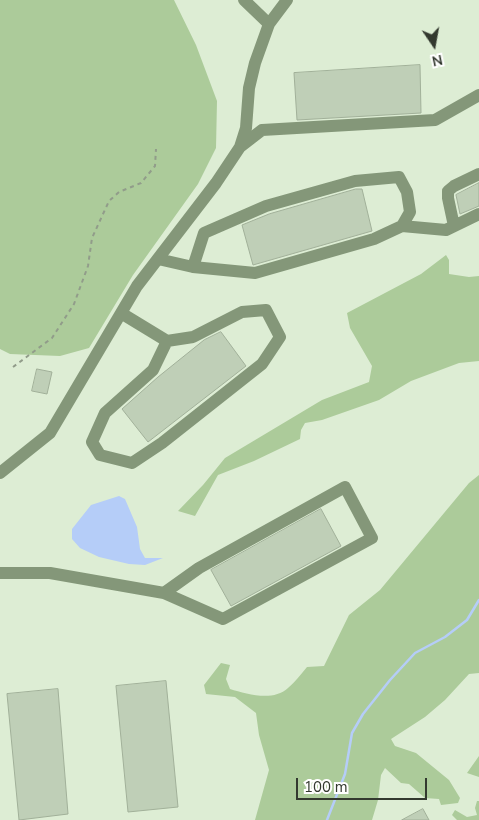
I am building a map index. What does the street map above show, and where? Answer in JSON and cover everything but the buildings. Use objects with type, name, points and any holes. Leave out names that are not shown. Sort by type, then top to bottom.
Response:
[{"type":"lane","points":[[244,0],[269,24]]},
{"type":"lane","points":[[0,473],[50,433],[137,286],[216,183],[240,147],[246,128],[249,88],[255,63],[269,24],[287,0]]},
{"type":"lane","points":[[240,147],[262,130],[435,120],[479,95]]},
{"type":"lane","points":[[454,226],[448,191],[479,174]]},
{"type":"lane","points":[[193,267],[204,233],[266,206],[355,181],[399,177],[407,192],[410,212],[402,226]]},
{"type":"lane","points":[[158,259],[193,267],[255,273],[374,239],[402,226],[446,230],[479,214]]},
{"type":"lane","points":[[121,313],[167,341],[193,337],[242,312],[266,310],[280,337],[262,364],[162,443],[132,463],[100,455],[92,442],[105,413],[153,370],[167,341]]},
{"type":"lane","points":[[0,573],[50,573],[164,593],[223,619],[372,538],[345,488],[199,568],[164,593]]},
{"type":"path","points":[[13,367],[52,338],[74,304],[88,266],[92,238],[108,201],[119,192],[141,183],[155,166],[156,149]]},
{"type":"green space","points":[[0,0],[174,0],[196,45],[217,101],[216,148],[198,184],[133,275],[89,348],[60,356],[10,354],[0,349]]},
{"type":"green space","points":[[446,255],[449,260],[449,274],[469,277],[479,276],[479,361],[459,363],[411,381],[379,400],[322,420],[305,423],[301,430],[300,439],[254,461],[218,475],[195,516],[178,511],[225,458],[322,400],[369,382],[372,366],[350,328],[347,313],[421,274]]},
{"type":"green space","points":[[479,475],[479,673],[469,674],[445,700],[425,717],[391,739],[395,746],[416,753],[449,780],[460,798],[458,803],[441,805],[439,799],[425,798],[409,784],[401,783],[385,768],[381,775],[378,800],[372,820],[255,820],[269,770],[259,735],[256,713],[235,697],[206,694],[204,685],[221,663],[230,665],[226,679],[230,689],[260,696],[275,695],[296,681],[307,667],[324,666],[349,615],[380,590],[469,483]]},
{"type":"green space","points":[[479,756],[479,777],[467,773]]},
{"type":"green space","points":[[477,801],[479,801],[479,820],[457,820],[452,815],[455,810],[467,817],[477,815],[475,808]]},
{"type":"water","points":[[119,496],[125,499],[137,527],[140,549],[145,558],[163,558],[145,565],[129,564],[99,557],[80,548],[72,539],[72,529],[91,505]]},
{"type":"waterway","points":[[327,820],[345,774],[352,733],[363,714],[390,680],[415,653],[445,637],[467,620],[479,600]]}]
